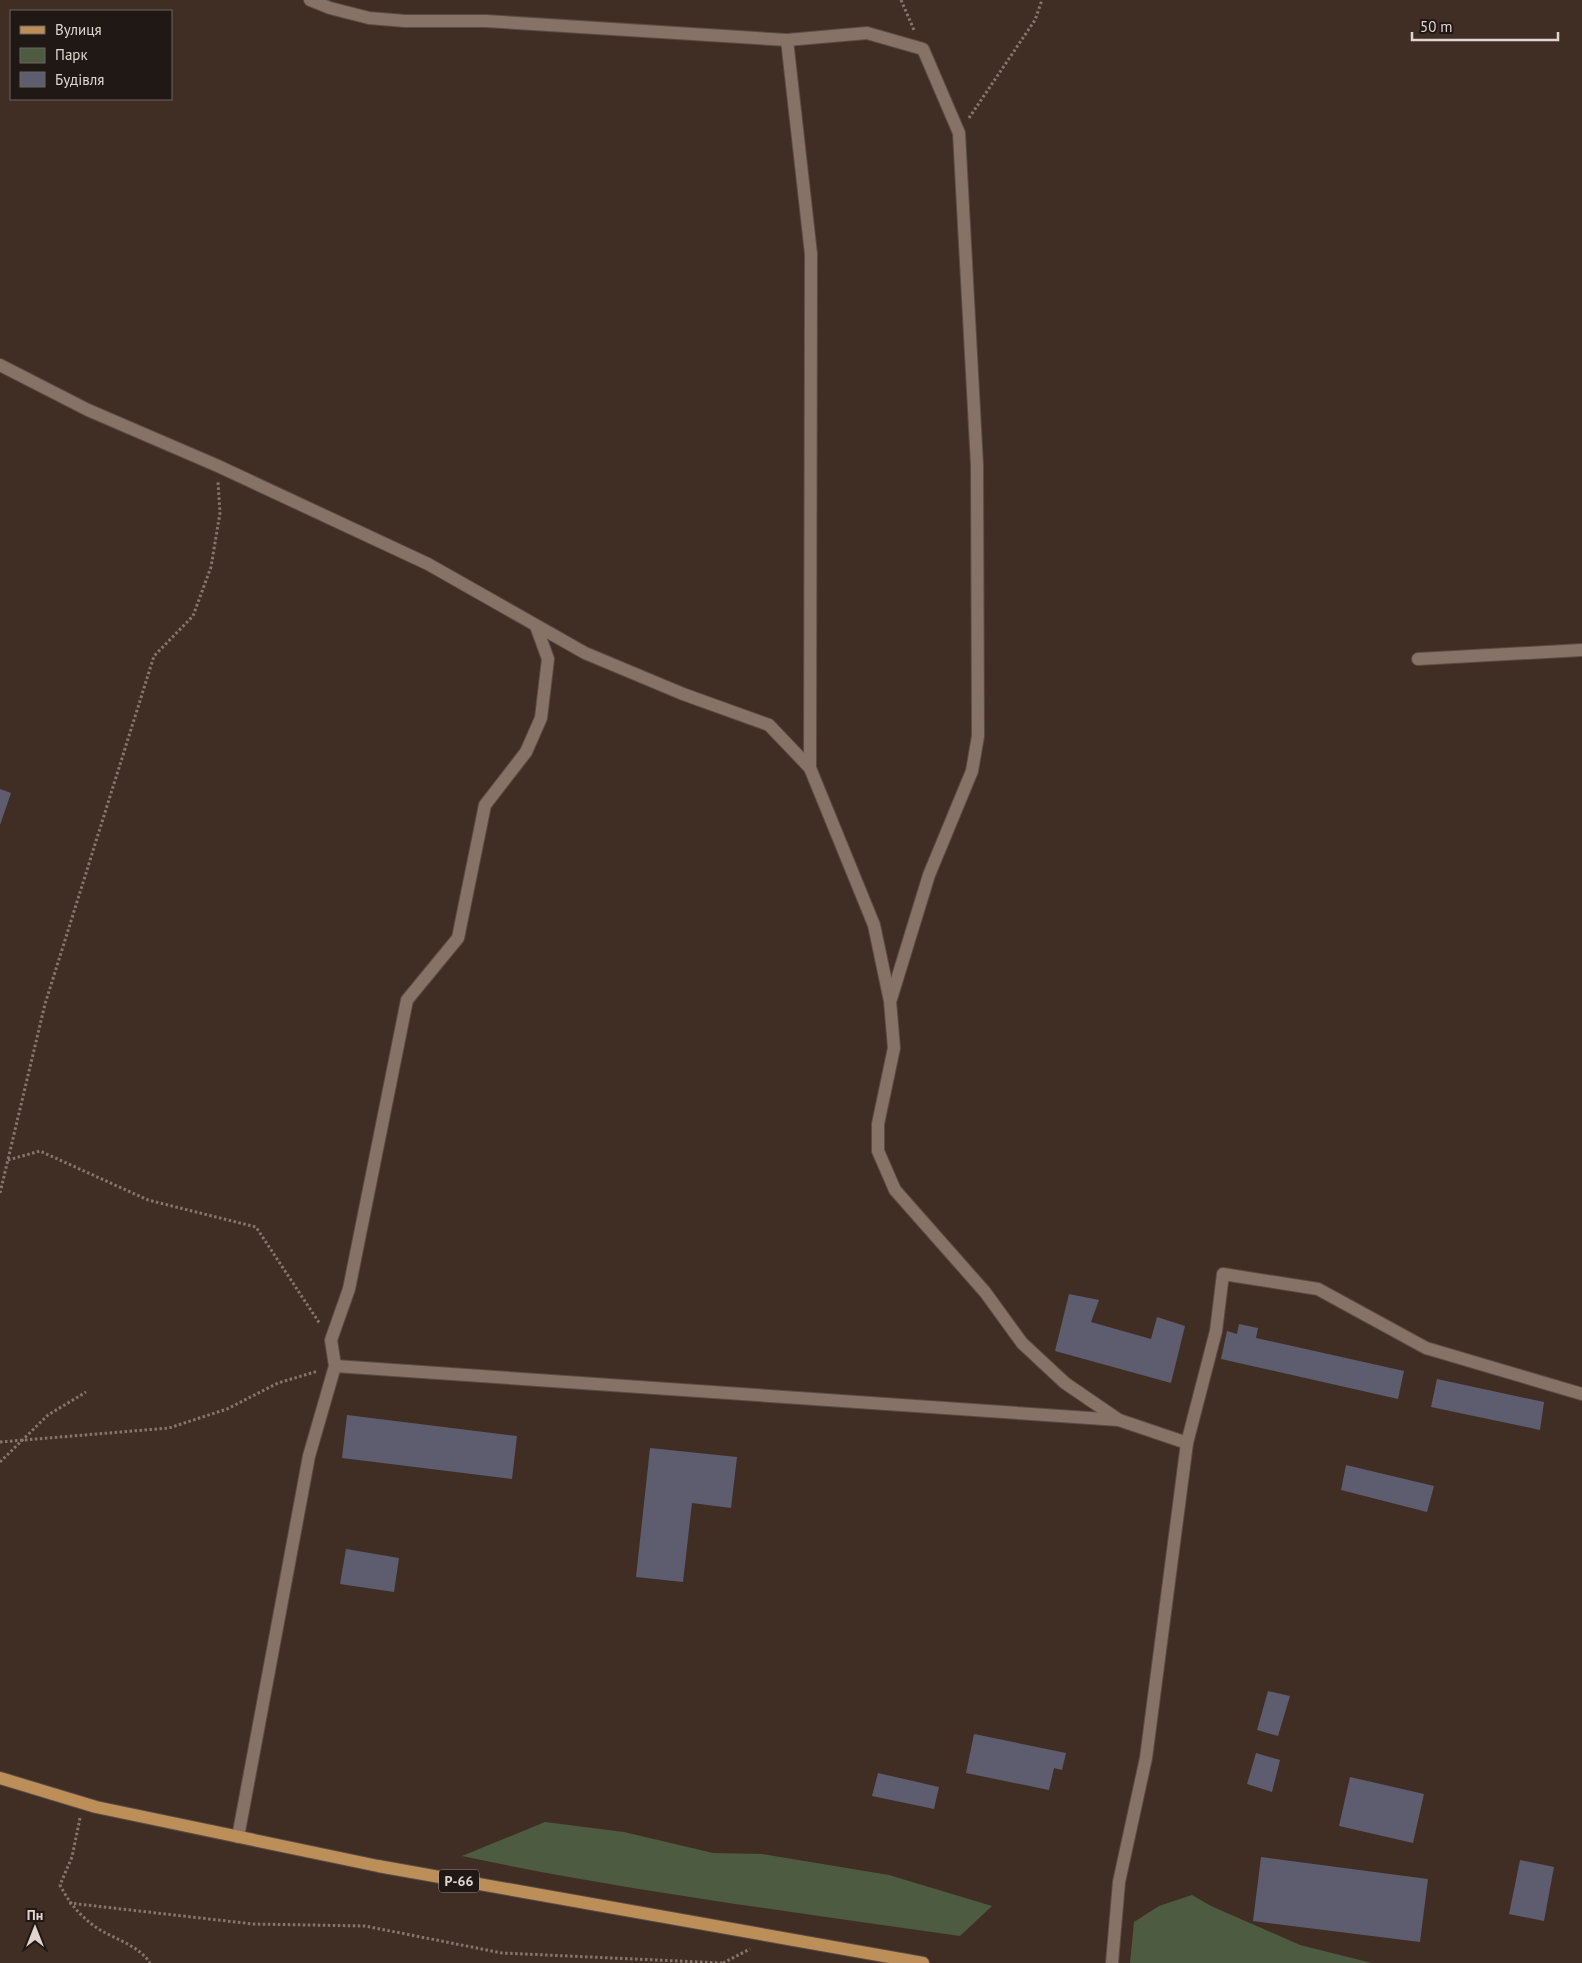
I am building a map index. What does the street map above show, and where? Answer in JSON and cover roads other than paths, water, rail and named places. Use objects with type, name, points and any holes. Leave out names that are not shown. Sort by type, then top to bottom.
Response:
[{"type":"main road","name":"Р-66","points":[[0,1778],[83,1803],[378,1866],[923,1963]]},
{"type":"street","points":[[310,0],[330,8],[369,18],[486,21],[787,40],[866,32],[923,49],[959,133],[977,465],[978,736],[972,771],[929,875],[890,1001]]},
{"type":"street","points":[[787,40],[810,254],[810,768]]},
{"type":"street","points":[[0,365],[88,410],[218,466],[428,564],[585,653],[683,694],[769,725],[810,768],[874,925],[890,1001],[894,1048],[878,1124],[878,1151],[895,1190],[985,1292],[1022,1343],[1066,1384],[1119,1420]]},
{"type":"street","points":[[238,1837],[308,1456],[335,1366],[330,1340],[349,1289],[408,1000],[458,938],[485,804],[526,752],[541,718],[548,659],[536,626]]},
{"type":"street","points":[[1418,659],[1582,650]]},
{"type":"street","points":[[1112,1963],[1120,1882],[1146,1758],[1187,1443],[1216,1331],[1223,1274],[1318,1289],[1426,1348],[1582,1394]]},
{"type":"street","points":[[335,1366],[1119,1420],[1187,1443]]}]
